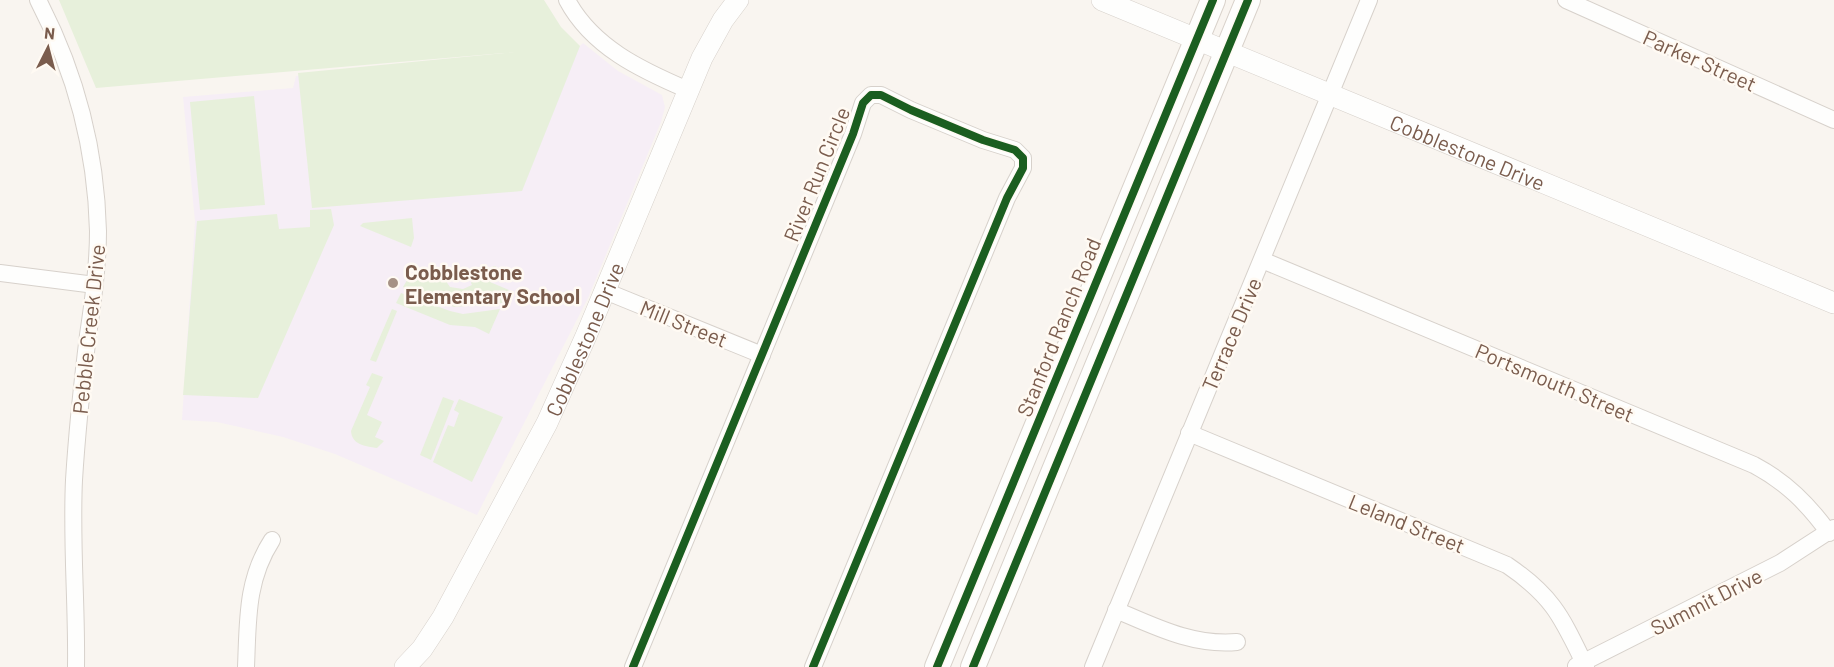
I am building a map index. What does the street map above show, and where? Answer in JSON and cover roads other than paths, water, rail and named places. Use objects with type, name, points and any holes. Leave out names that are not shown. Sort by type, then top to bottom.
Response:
[{"type":"main road","name":"Stanford Ranch Road","points":[[938,667],[1213,0]]},
{"type":"main road","points":[[973,667],[1248,0]]},
{"type":"street","name":"Pebble Creek Drive","points":[[38,0],[77,91],[93,169],[98,232],[95,285],[81,393],[74,480],[73,563],[76,667]]},
{"type":"street","points":[[567,0],[583,24],[617,55],[639,69],[688,90]]},
{"type":"street","name":"Cobblestone Drive","points":[[411,665],[443,617],[524,467],[565,385],[711,38],[738,0]]},
{"type":"street","name":"Cobblestone Drive","points":[[1102,0],[1834,303]]},
{"type":"street","name":"Terrace Drive","points":[[1093,667],[1369,0]]},
{"type":"street","name":"Parker Street","points":[[1566,0],[1834,120]]},
{"type":"street","name":"River Run Circle","points":[[633,667],[853,134],[863,103],[871,95],[881,95],[973,136],[1015,150],[1023,158],[1023,168],[1007,198],[813,667]]},
{"type":"street","name":"Portsmouth Street","points":[[1262,260],[1754,465],[1776,477],[1791,489],[1831,530]]},
{"type":"street","points":[[0,273],[95,285]]},
{"type":"street","name":"Mill Street","points":[[605,291],[762,355]]},
{"type":"street","name":"Leland Street","points":[[1189,433],[1507,565],[1543,592],[1569,629],[1581,665]]},
{"type":"street","name":"Summit Drive","points":[[1581,665],[1780,563],[1831,530]]},
{"type":"street","points":[[246,667],[249,603],[253,578],[260,558],[272,540]]},
{"type":"street","points":[[1116,610],[1185,638],[1220,644],[1237,642]]},
{"type":"place","name":"Cobblestone Elementary School","points":[[393,283]]}]
